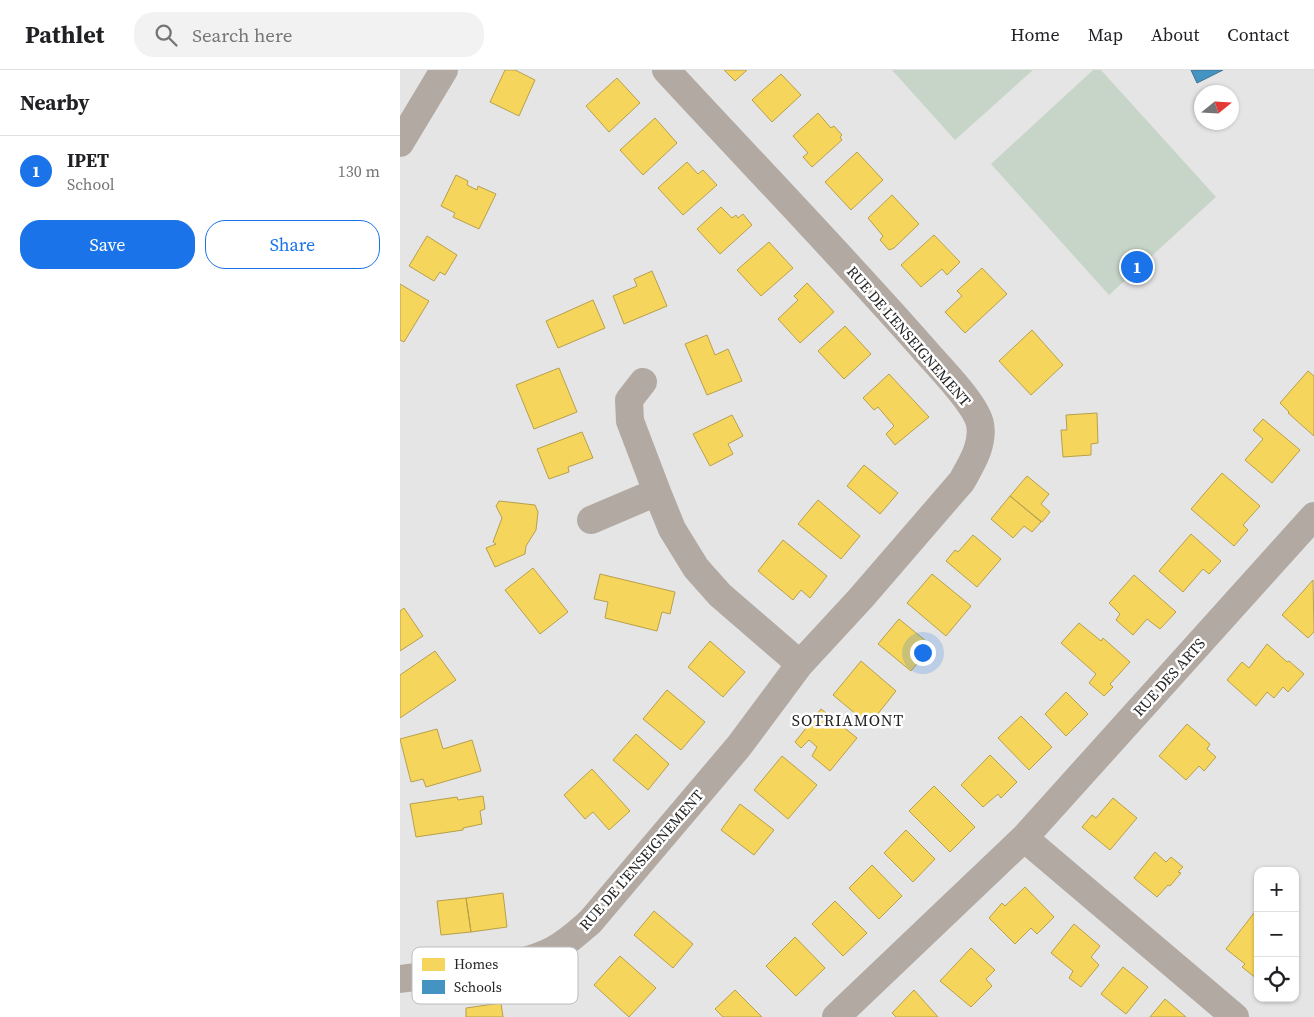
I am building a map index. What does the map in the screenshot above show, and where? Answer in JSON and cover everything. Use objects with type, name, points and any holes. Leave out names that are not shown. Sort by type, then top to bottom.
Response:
[{"type":"street","points":[[400,143],[444,70]]},
{"type":"street","name":"RUE DE L'ENSEIGNEMENT","points":[[557,947],[590,922],[739,746],[800,664],[962,481],[980,443],[980,424],[965,396],[891,313],[666,70]]},
{"type":"street","points":[[643,382],[629,400],[630,421],[672,529],[696,568],[720,595],[800,664]]},
{"type":"street","points":[[591,520],[657,492]]},
{"type":"street","name":"RUE DES ARTS","points":[[836,1017],[1024,838],[1314,516]]},
{"type":"street","points":[[1024,838],[1235,1017]]},
{"type":"green space","points":[[892,70],[1033,70],[955,140]]},
{"type":"green space","points":[[1093,70],[1101,70],[1216,197],[1109,295],[991,164]]},
{"type":"building: Homes","points":[[505,70],[515,70],[535,80],[519,116],[490,102]]},
{"type":"building: Homes","points":[[724,70],[747,70],[735,81]]},
{"type":"building: Homes","points":[[781,74],[801,95],[772,122],[752,100]]},
{"type":"building: Homes","points":[[617,78],[640,103],[609,132],[586,106]]},
{"type":"building: Homes","points":[[818,113],[831,128],[834,126],[842,135],[840,137],[842,140],[812,167],[803,157],[808,153],[793,136]]},
{"type":"building: Homes","points":[[655,118],[677,143],[643,175],[620,150]]},
{"type":"building: Homes","points":[[857,152],[883,180],[851,210],[825,182]]},
{"type":"building: Homes","points":[[687,162],[698,174],[703,170],[717,185],[683,215],[658,188]]},
{"type":"building: Homes","points":[[456,175],[468,181],[467,185],[477,190],[478,186],[496,194],[479,229],[453,217],[455,213],[441,206]]},
{"type":"building: Homes","points":[[892,195],[919,224],[894,248],[889,250],[880,240],[883,236],[868,218]]},
{"type":"building: Homes","points":[[721,207],[732,218],[736,215],[738,218],[743,214],[752,225],[720,254],[697,229]]},
{"type":"building: Homes","points":[[934,235],[960,262],[947,275],[942,269],[921,287],[901,265]]},
{"type":"building: Homes","points":[[427,236],[457,255],[445,275],[440,272],[434,281],[409,266]]},
{"type":"building: Homes","points":[[769,242],[793,268],[761,296],[737,270]]},
{"type":"building: Homes","points":[[982,268],[1007,294],[965,333],[945,312],[962,296],[957,291]]},
{"type":"building: Homes","points":[[652,271],[667,306],[624,324],[613,296],[637,286],[634,279]]},
{"type":"building: Homes","points":[[807,283],[834,312],[800,343],[778,319],[798,300],[794,296]]},
{"type":"building: Homes","points":[[400,284],[429,301],[404,342],[400,340]]},
{"type":"building: Homes","points":[[593,300],[605,328],[558,348],[546,321]]},
{"type":"building: Homes","points":[[845,326],[871,354],[844,379],[818,351]]},
{"type":"building: Homes","points":[[1032,330],[1063,365],[1031,395],[999,361]]},
{"type":"building: Homes","points":[[707,335],[715,355],[728,349],[742,381],[707,395],[685,344]]},
{"type":"building: Homes","points":[[559,368],[577,412],[534,429],[516,385]]},
{"type":"building: Homes","points":[[1308,371],[1314,376],[1314,436],[1288,413],[1280,403]]},
{"type":"building: Homes","points":[[889,374],[929,417],[895,445],[886,434],[894,426],[878,407],[874,410],[863,398]]},
{"type":"building: Homes","points":[[1097,413],[1098,443],[1091,444],[1091,455],[1063,457],[1061,430],[1067,430],[1066,415]]},
{"type":"building: Homes","points":[[732,415],[743,436],[728,444],[733,454],[710,466],[693,434]]},
{"type":"building: Homes","points":[[1263,419],[1300,450],[1272,483],[1245,460],[1263,439],[1253,430]]},
{"type":"building: Homes","points":[[582,432],[593,458],[568,467],[569,472],[549,479],[537,449]]},
{"type":"building: Homes","points":[[864,465],[898,493],[880,514],[847,486]]},
{"type":"building: Homes","points":[[1222,473],[1260,506],[1243,525],[1248,530],[1234,546],[1191,509]]},
{"type":"building: Homes","points":[[1027,476],[1049,494],[1041,504],[1050,512],[1042,522],[1010,496]]},
{"type":"building: Homes","points":[[1010,496],[1041,522],[1032,532],[1024,526],[1013,538],[991,519]]},
{"type":"building: Homes","points":[[818,500],[860,536],[841,559],[798,524]]},
{"type":"building: Homes","points":[[499,501],[535,505],[538,512],[536,530],[526,546],[525,554],[495,567],[486,548],[496,544],[493,542],[502,518],[496,506]]},
{"type":"building: Homes","points":[[1191,534],[1221,561],[1209,574],[1203,569],[1183,592],[1159,571]]},
{"type":"building: Homes","points":[[973,535],[1001,559],[977,587],[946,561],[955,550],[958,552]]},
{"type":"building: Homes","points":[[783,540],[827,576],[810,598],[801,590],[793,600],[758,571]]},
{"type":"building: Homes","points":[[533,568],[568,612],[540,634],[505,590]]},
{"type":"building: Homes","points":[[600,574],[675,592],[670,614],[662,612],[657,631],[605,618],[608,602],[594,599]]},
{"type":"building: Homes","points":[[932,574],[971,606],[946,636],[907,603]]},
{"type":"building: Homes","points":[[1134,575],[1176,612],[1160,629],[1147,619],[1133,635],[1116,620],[1120,614],[1109,603]]},
{"type":"building: Homes","points":[[1313,580],[1314,632],[1308,638],[1282,615]]},
{"type":"building: Homes","points":[[404,608],[423,636],[400,651],[400,611]]},
{"type":"building: Homes","points":[[899,619],[932,646],[911,671],[878,644]]},
{"type":"building: Homes","points":[[1079,623],[1101,641],[1103,638],[1130,662],[1110,684],[1113,687],[1104,696],[1089,683],[1096,674],[1061,643]]},
{"type":"building: Homes","points":[[710,641],[745,672],[723,697],[688,667]]},
{"type":"building: Homes","points":[[1267,644],[1304,674],[1288,692],[1283,687],[1274,698],[1267,692],[1256,706],[1227,680],[1242,662],[1249,668]]},
{"type":"building: Homes","points":[[435,651],[456,680],[400,718],[400,675]]},
{"type":"building: Homes","points":[[861,661],[896,691],[869,725],[833,695]]},
{"type":"building: Homes","points":[[667,690],[705,722],[681,750],[643,719]]},
{"type":"building: Homes","points":[[1066,692],[1088,714],[1066,736],[1045,714]]},
{"type":"building: Homes","points":[[821,709],[857,738],[830,771],[812,756],[817,747],[809,740],[801,748],[795,742]]},
{"type":"building: Homes","points":[[1021,716],[1052,747],[1029,770],[998,738]]},
{"type":"building: Homes","points":[[1187,724],[1210,744],[1207,749],[1216,757],[1204,771],[1199,766],[1186,780],[1159,756]]},
{"type":"building: Homes","points":[[437,729],[443,749],[472,740],[481,771],[426,787],[423,779],[411,782],[400,739]]},
{"type":"building: Homes","points":[[636,734],[669,764],[648,790],[613,760]]},
{"type":"building: Homes","points":[[990,755],[1017,782],[1001,798],[998,794],[983,807],[961,785]]},
{"type":"building: Homes","points":[[782,756],[817,785],[788,819],[754,790]]},
{"type":"building: Homes","points":[[592,769],[630,811],[609,830],[593,812],[585,819],[564,795]]},
{"type":"building: Homes","points":[[934,786],[975,827],[950,852],[909,811]]},
{"type":"building: Homes","points":[[483,796],[485,809],[480,811],[482,824],[463,828],[463,830],[416,837],[410,804],[457,797],[458,800]]},
{"type":"building: Homes","points":[[1113,798],[1137,818],[1110,850],[1082,827],[1092,815],[1096,818]]},
{"type":"building: Homes","points":[[740,804],[774,830],[754,855],[721,830]]},
{"type":"building: Homes","points":[[906,830],[935,859],[913,882],[884,853]]},
{"type":"building: Homes","points":[[1155,852],[1166,862],[1171,857],[1183,867],[1178,872],[1181,873],[1170,886],[1168,885],[1157,897],[1134,878]]},
{"type":"building: Homes","points":[[872,865],[902,896],[879,919],[849,888]]},
{"type":"building: Homes","points":[[1025,887],[1054,917],[1037,934],[1031,928],[1015,944],[989,918],[1002,903],[1005,906]]},
{"type":"building: Homes","points":[[503,893],[507,927],[471,932],[466,898]]},
{"type":"building: Homes","points":[[466,898],[471,932],[441,935],[437,901]]},
{"type":"building: Homes","points":[[835,901],[867,933],[843,956],[812,924]]},
{"type":"building: Homes","points":[[654,911],[693,944],[673,968],[634,935]]},
{"type":"building: Homes","points":[[1254,913],[1254,976],[1242,967],[1245,964],[1226,949]]},
{"type":"building: Homes","points":[[1074,924],[1100,946],[1091,957],[1099,965],[1081,987],[1069,978],[1073,971],[1051,953]]},
{"type":"building: Homes","points":[[795,937],[825,968],[796,996],[766,966]]},
{"type":"building: Homes","points":[[971,948],[995,970],[986,979],[992,986],[971,1007],[940,981]]},
{"type":"building: Homes","points":[[620,956],[656,988],[629,1017],[594,985]]},
{"type":"building: Homes","points":[[1123,967],[1148,987],[1126,1014],[1101,994]]},
{"type":"building: Homes","points":[[735,990],[762,1017],[723,1017],[715,1009]]},
{"type":"building: Homes","points":[[914,990],[938,1017],[896,1017],[892,1013]]},
{"type":"building: Homes","points":[[1165,999],[1186,1017],[1150,1017]]},
{"type":"building: Homes","points":[[501,1004],[503,1017],[466,1017],[466,1008]]},
{"type":"building: Schools","points":[[1191,70],[1223,70],[1197,83]]},
{"type":"place","name":"IPET","points":[[1137,267]]},
{"type":"district","name":"SOTRIAMONT","points":[[848,720]]}]
